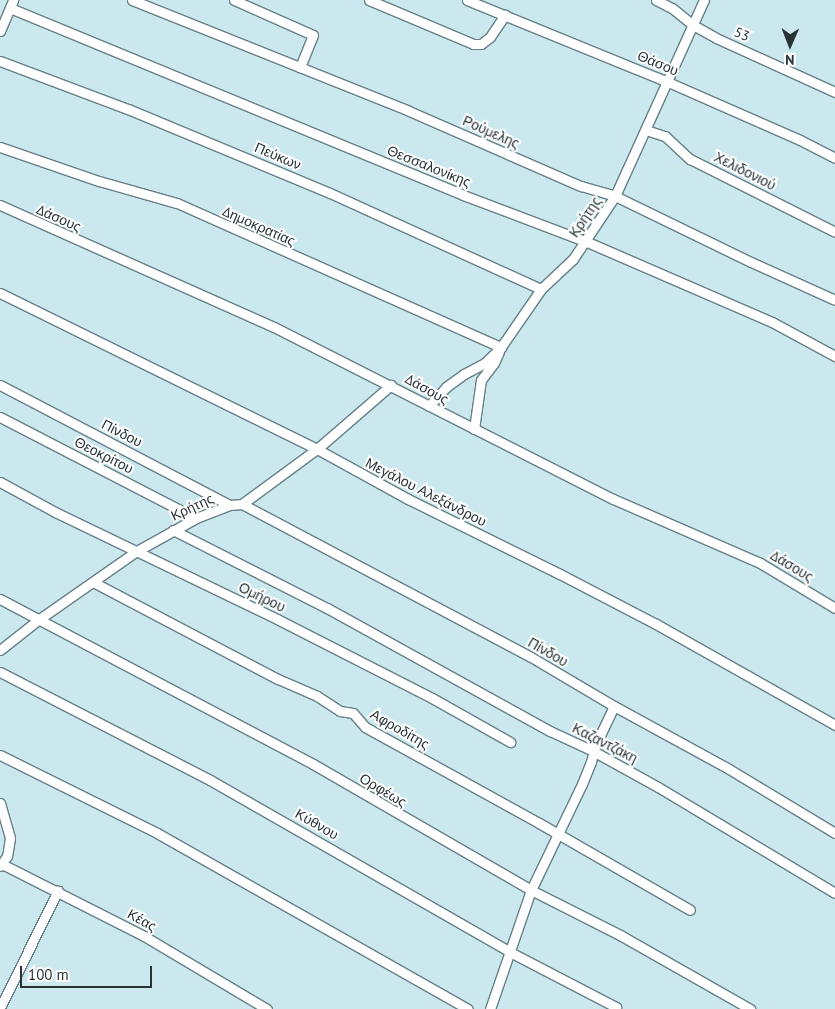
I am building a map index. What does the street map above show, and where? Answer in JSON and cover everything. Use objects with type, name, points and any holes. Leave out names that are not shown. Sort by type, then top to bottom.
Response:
[{"type":"street","name":"Ρούμελης","points":[[132,0],[418,115],[581,186],[615,196],[751,262],[835,300]]},
{"type":"street","points":[[234,0],[313,35],[300,68]]},
{"type":"street","points":[[369,0],[473,44],[481,44],[490,37],[505,15]]},
{"type":"street","name":"Θάσου","points":[[466,0],[668,82],[800,140],[835,158]]},
{"type":"street","name":"53","points":[[656,0],[683,15],[693,25],[716,38],[835,92]]},
{"type":"street","name":"Κρήτης","points":[[429,406],[446,387],[464,374],[485,363],[501,347],[542,289],[573,259],[615,196],[704,0]]},
{"type":"street","points":[[0,31],[12,4]]},
{"type":"street","name":"Θεσσαλονίκης","points":[[12,4],[463,195],[585,241],[772,322],[835,356]]},
{"type":"street","name":"Πεύκων","points":[[0,61],[128,109],[321,189],[542,289]]},
{"type":"street","name":"Χελιδονιού","points":[[646,130],[665,136],[690,159],[835,232]]},
{"type":"street","name":"Δημοκρατίας","points":[[0,147],[99,181],[177,203],[501,347]]},
{"type":"street","name":"Δάσους","points":[[0,205],[274,327],[613,499],[760,563],[835,608]]},
{"type":"street","name":"Μεγάλου Αλεξάνδρου","points":[[0,293],[317,448],[408,499],[656,624],[835,725]]},
{"type":"street","points":[[474,429],[481,380],[494,363],[501,347]]},
{"type":"street","name":"Πίνδου","points":[[0,385],[230,505]]},
{"type":"street","points":[[242,504],[317,448],[391,385]]},
{"type":"street","name":"Θεοκρίτου","points":[[0,417],[196,518]]},
{"type":"street","name":"Ομήρου","points":[[0,482],[136,552],[277,619],[432,698],[510,742]]},
{"type":"street","name":"Κρήτης","points":[[0,650],[38,620],[136,552],[196,518],[230,505],[242,504]]},
{"type":"street","name":"Πίνδου","points":[[242,504],[531,657],[614,706],[729,769],[835,833]]},
{"type":"street","name":"Καζαντζάκη","points":[[173,530],[327,608],[550,731],[594,751],[658,786],[835,894]]},
{"type":"street","name":"Αφροδίτης","points":[[93,582],[298,689],[317,696],[340,711],[353,713],[365,727],[558,833],[690,910]]},
{"type":"street","name":"Ορφέως","points":[[0,599],[313,764],[531,890],[620,935],[750,1009]]},
{"type":"street","name":"Κύθνου","points":[[0,672],[210,780],[508,951],[616,1007]]},
{"type":"street","points":[[490,1009],[508,951],[531,890],[582,784],[614,706]]},
{"type":"street","points":[[0,755],[157,832],[468,1009]]},
{"type":"street","points":[[0,802],[10,838],[7,856],[0,864]]},
{"type":"street","name":"Κέας","points":[[0,864],[58,890],[144,936],[267,1009]]},
{"type":"street","points":[[0,1008],[58,890]]}]
